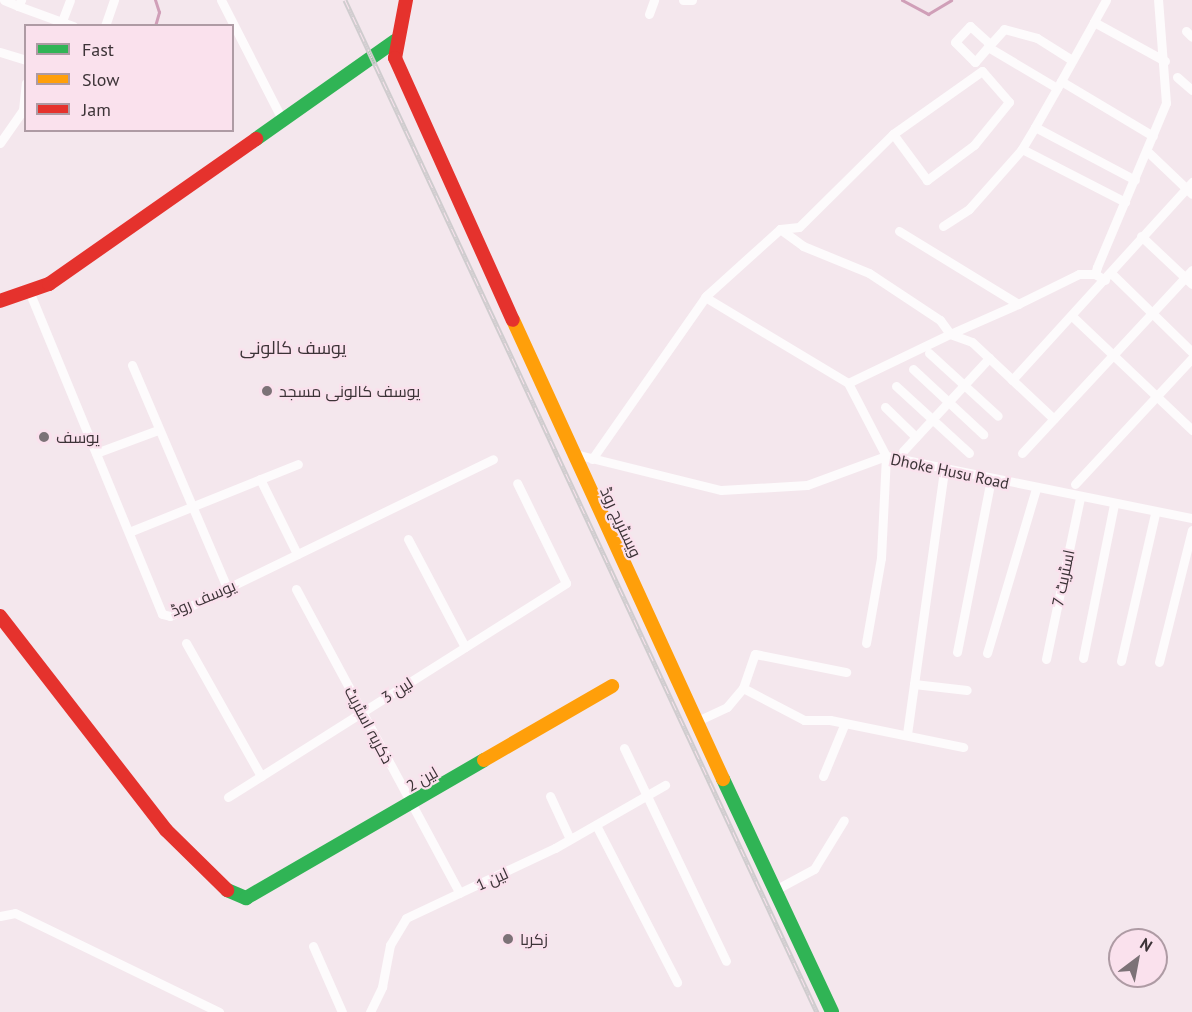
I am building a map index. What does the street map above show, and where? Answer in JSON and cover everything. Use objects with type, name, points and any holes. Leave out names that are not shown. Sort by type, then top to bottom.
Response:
[{"type":"main road","points":[[0,301],[56,280],[395,41],[406,0]]},
{"type":"main road","name":"ویسٹریج روڈ","points":[[395,41],[395,58],[571,453],[773,891],[832,1012]]},
{"type":"main road","name":"لین 2","points":[[0,616],[166,830],[228,891],[246,898],[412,804],[612,686]]},
{"type":"street","points":[[4,0],[20,3],[69,24]]},
{"type":"street","points":[[62,21],[70,0]]},
{"type":"street","points":[[106,24],[114,0]]},
{"type":"street","points":[[221,0],[233,24]]},
{"type":"street","points":[[649,14],[654,0]]},
{"type":"street","points":[[683,0],[692,0]]},
{"type":"street","points":[[943,226],[969,209],[1022,149],[1106,0]]},
{"type":"street","points":[[1095,274],[1166,103],[1165,61],[1158,0]]},
{"type":"street","points":[[1094,22],[1165,61]]},
{"type":"street","points":[[234,27],[283,121]]},
{"type":"street","points":[[1072,60],[1037,38],[1004,28],[989,45],[1153,136]]},
{"type":"street","points":[[0,52],[24,59]]},
{"type":"street","points":[[592,459],[705,297],[780,229],[799,227],[893,134],[982,71],[1009,102],[974,145],[927,180],[893,134]]},
{"type":"street","points":[[1177,77],[1192,90]]},
{"type":"street","points":[[0,143],[23,110],[24,101]]},
{"type":"street","points":[[1035,127],[1135,180]]},
{"type":"street","points":[[1022,149],[1125,202]]},
{"type":"street","points":[[1012,380],[1108,277],[1141,236],[1190,188],[1147,151]]},
{"type":"street","points":[[780,229],[803,246],[869,273],[940,320],[950,334],[972,342],[1054,419]]},
{"type":"street","points":[[899,231],[1018,304]]},
{"type":"street","points":[[1022,453],[1152,313],[1190,277],[1141,236]]},
{"type":"street","points":[[848,383],[1079,274],[1108,277],[1152,313],[1192,352]]},
{"type":"street","name":"یوسف روڈ","points":[[29,291],[162,614],[170,616],[493,459]]},
{"type":"street","points":[[705,297],[848,383],[886,456],[881,558],[866,643]]},
{"type":"street","points":[[1072,316],[1192,430]]},
{"type":"street","points":[[929,353],[998,416]]},
{"type":"street","points":[[903,451],[989,358]]},
{"type":"street","points":[[1075,484],[1192,358]]},
{"type":"street","points":[[132,365],[227,588]]},
{"type":"street","points":[[913,369],[983,434]]},
{"type":"street","points":[[896,386],[969,453]]},
{"type":"street","points":[[885,407],[916,437]]},
{"type":"street","points":[[96,453],[158,430]]},
{"type":"street","name":"Dhoke Husu Road","points":[[571,453],[721,490],[807,484],[886,456],[1155,514],[1192,518]]},
{"type":"street","points":[[129,532],[298,464]]},
{"type":"street","points":[[907,734],[944,470]]},
{"type":"street","points":[[260,479],[297,554]]},
{"type":"street","points":[[957,652],[991,479]]},
{"type":"street","name":"لین 3","points":[[228,797],[566,583],[517,483]]},
{"type":"street","points":[[987,653],[1036,489]]},
{"type":"street","name":"اسٹریٹ 7","points":[[1046,659],[1080,497]]},
{"type":"street","points":[[1083,658],[1114,504]]},
{"type":"street","points":[[1120,661],[1155,514]]},
{"type":"street","points":[[1159,662],[1192,530]]},
{"type":"street","points":[[408,539],[465,647]]},
{"type":"street","name":"ذکریہ اسٹریٹ","points":[[296,589],[459,893]]},
{"type":"street","points":[[186,643],[261,776]]},
{"type":"street","points":[[695,722],[727,707],[743,688],[755,654],[846,672]]},
{"type":"street","points":[[914,684],[967,690]]},
{"type":"street","points":[[743,688],[804,720],[845,723],[963,747]]},
{"type":"street","points":[[823,776],[845,723]]},
{"type":"street","points":[[624,748],[726,961]]},
{"type":"street","name":"لین 1","points":[[370,1012],[382,987],[390,945],[406,918],[570,839],[665,785]]},
{"type":"street","points":[[550,796],[570,839]]},
{"type":"street","points":[[773,891],[814,869],[844,820]]},
{"type":"street","points":[[596,825],[677,982]]},
{"type":"street","points":[[0,916],[15,913],[219,1012]]},
{"type":"street","points":[[313,946],[342,1012]]},
{"type":"waterway","points":[[155,0],[159,12],[156,24]]},
{"type":"waterway","points":[[902,0],[928,14],[951,0]]},
{"type":"railway","points":[[345,0],[817,1012]]},
{"type":"traffic: fast","points":[[256,139],[395,41]]},
{"type":"traffic: fast","points":[[227,890],[246,898],[484,760]]},
{"type":"traffic: fast","points":[[723,779],[832,1012]]},
{"type":"traffic: slow","points":[[513,320],[723,779]]},
{"type":"traffic: slow","points":[[484,760],[612,686]]},
{"type":"traffic: jam","points":[[406,0],[395,58],[513,320]]},
{"type":"traffic: jam","points":[[0,301],[49,284],[256,139]]},
{"type":"traffic: jam","points":[[0,616],[166,830],[227,890]]},
{"type":"place","name":"یوسف کالونی مسجد","points":[[267,391]]},
{"type":"place","name":"یوسف","points":[[44,437]]},
{"type":"place","name":"زکریا","points":[[508,939]]},
{"type":"district","name":"یوسف کالونی","points":[[293,348]]}]
